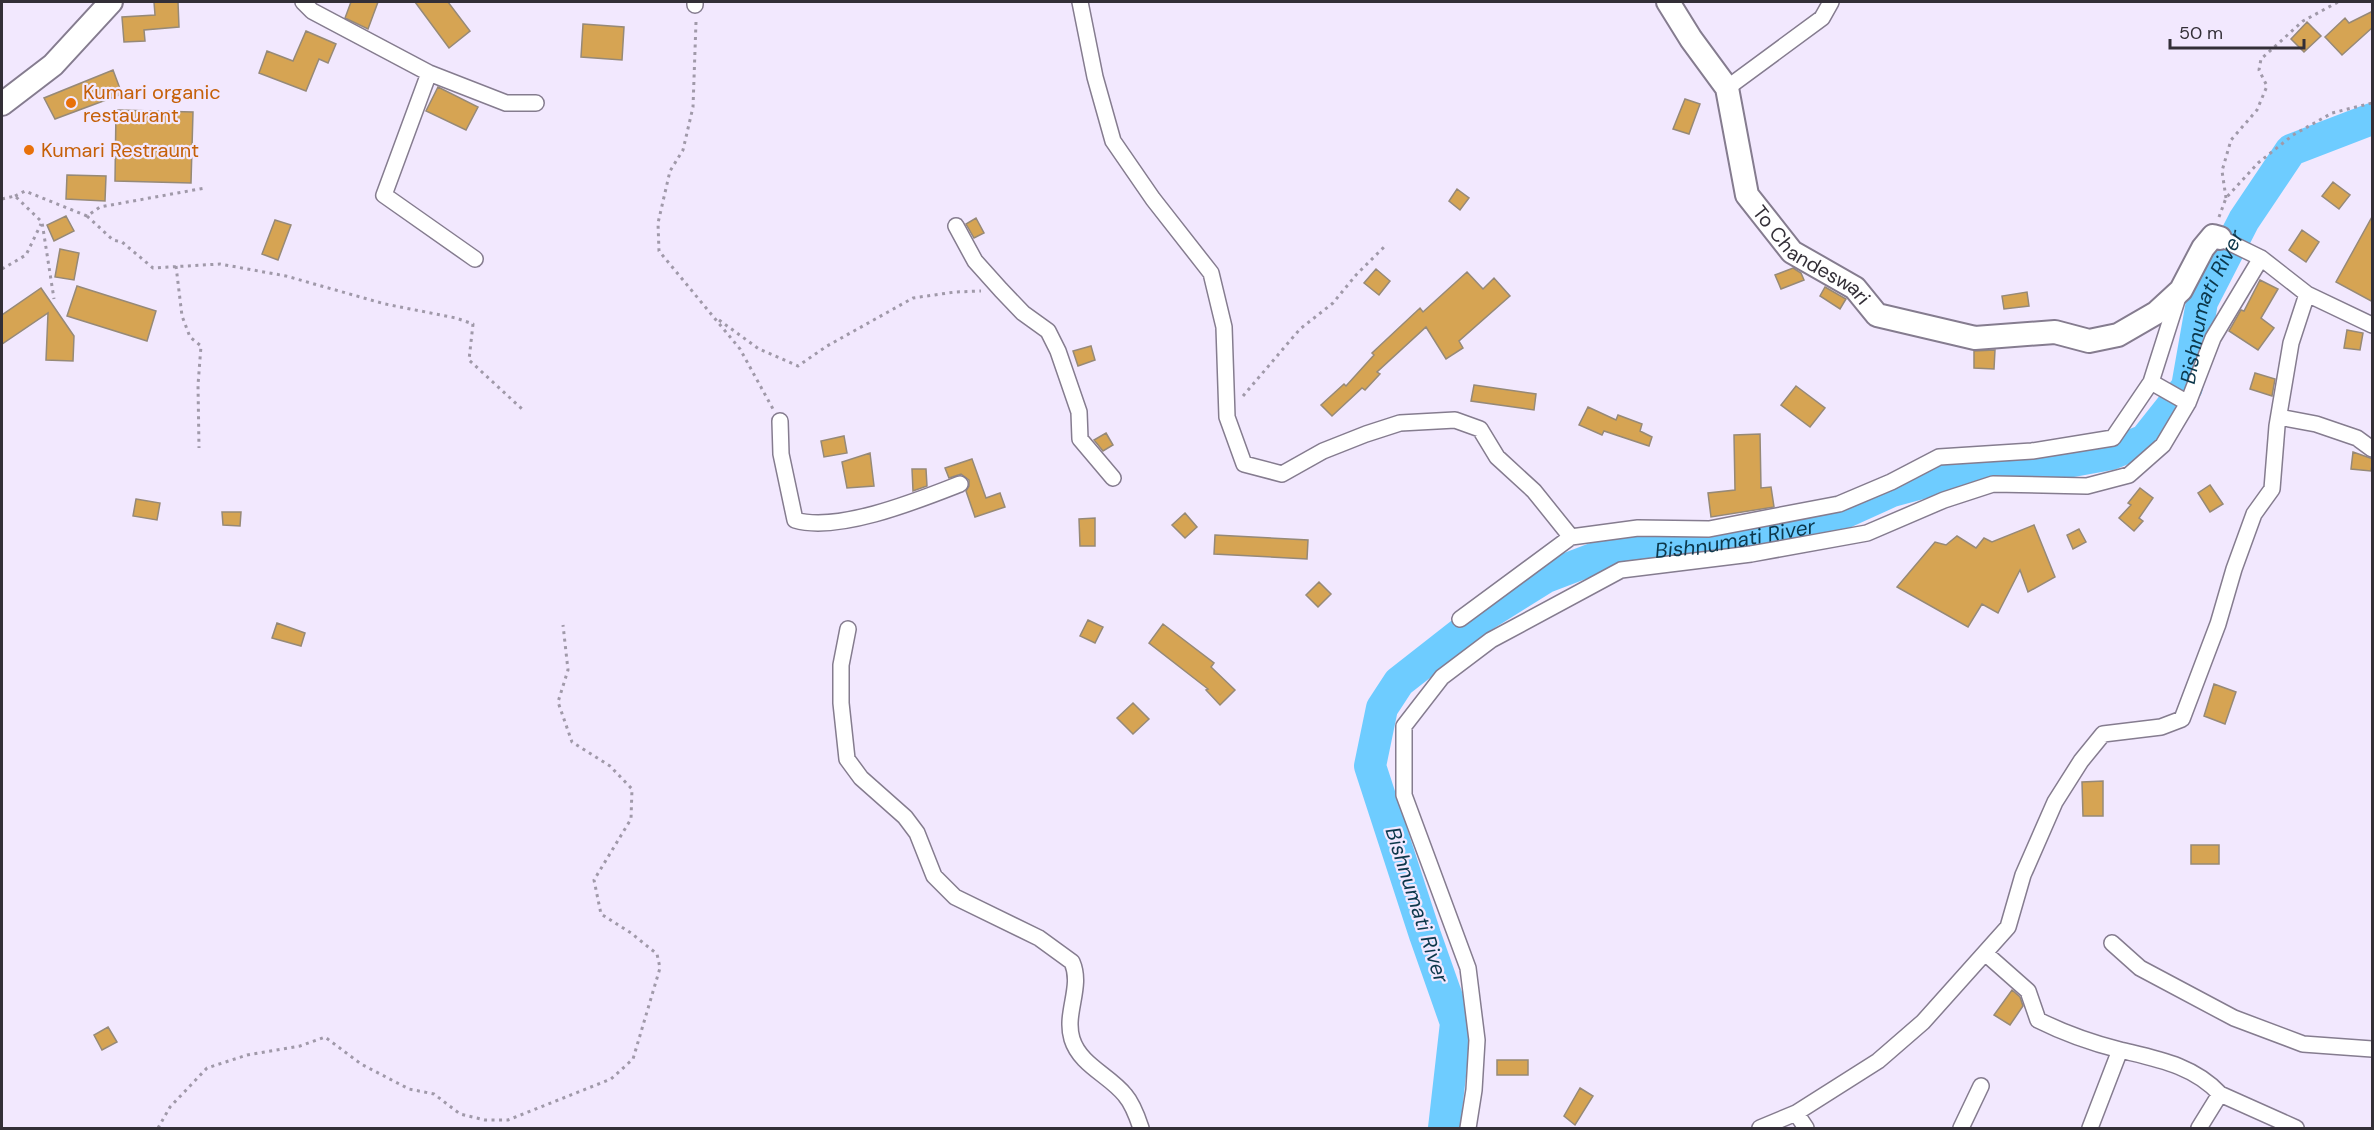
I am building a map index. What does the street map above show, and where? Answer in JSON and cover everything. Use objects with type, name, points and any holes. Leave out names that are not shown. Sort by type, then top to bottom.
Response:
[{"type":"street","points":[[2,104],[53,65],[111,2]]},
{"type":"street","points":[[303,2],[312,11],[429,73],[506,103],[536,103]]},
{"type":"street","points":[[1080,2],[1095,76],[1113,141],[1153,199],[1211,273],[1224,327],[1227,417],[1244,464],[1282,474],[1323,451],[1400,423],[1455,420],[1480,429],[1497,457],[1534,491],[1571,537]]},
{"type":"street","name":"To Chandeswari","points":[[1668,2],[1691,39],[1727,87],[1747,195],[1792,252],[1855,288],[1877,315],[1974,338],[2055,332],[2089,340],[2118,335],[2156,313],[2181,290],[2203,248],[2217,237]]},
{"type":"street","points":[[1727,87],[1822,18],[1831,2]]},
{"type":"street","points":[[429,73],[384,195],[475,259]]},
{"type":"street","points":[[956,226],[975,261],[1000,290],[1023,313],[1048,331],[1058,351],[1078,412],[1080,439],[1113,478]]},
{"type":"street","points":[[2217,237],[2256,256],[2307,294],[2373,325]]},
{"type":"street","points":[[1468,1128],[1474,1090],[1477,1040],[1468,968],[1404,795],[1404,726],[1442,677],[1491,640],[1621,570],[1751,554],[1867,533],[1944,500],[1993,484],[2087,486],[2129,475],[2163,446],[2188,403],[2213,338],[2256,256]]},
{"type":"street","points":[[1460,618],[1571,537],[1638,528],[1709,529],[1839,504],[1891,482],[1939,457],[2032,451],[2113,438],[2151,382],[2181,290]]},
{"type":"street","points":[[1760,1128],[1796,1113],[1878,1062],[1923,1022],[2008,927],[2023,875],[2055,802],[2080,761],[2103,734],[2162,727],[2182,719],[2218,624],[2234,569],[2254,514],[2272,489],[2279,417],[2290,343],[2307,294]]},
{"type":"street","points":[[2151,382],[2188,403]]},
{"type":"street","points":[[2279,417],[2316,424],[2357,438],[2373,449]]},
{"type":"street","points":[[780,421],[781,453],[795,520],[807,523],[880,513],[960,484]]},
{"type":"street","points":[[848,629],[841,665],[841,703],[847,759],[861,778],[904,817],[917,833],[934,876],[955,897],[1039,938],[1072,962],[1077,980],[1070,1025],[1072,1040],[1084,1058],[1126,1095],[1141,1128]]},
{"type":"street","points":[[2112,943],[2140,968],[2234,1018],[2303,1044],[2373,1049]]},
{"type":"street","points":[[1985,953],[2028,991],[2038,1020],[2066,1034],[2120,1050],[2155,1057],[2188,1070],[2209,1083],[2220,1094],[2296,1128]]},
{"type":"street","points":[[2090,1128],[2120,1050]]},
{"type":"street","points":[[1961,1128],[1981,1086]]},
{"type":"street","points":[[2199,1128],[2220,1094]]},
{"type":"street","points":[[1796,1113],[1806,1128]]},
{"type":"path","points":[[2217,237],[2226,198],[2222,171],[2231,140],[2257,110],[2267,86],[2259,70],[2261,59],[2304,21],[2338,2]]},
{"type":"path","points":[[695,3],[697,37],[693,107],[683,150],[670,171],[658,223],[659,251],[740,349],[780,421]]},
{"type":"path","points":[[2226,198],[2258,163],[2293,135],[2332,113],[2373,103]]},
{"type":"path","points":[[87,216],[100,207],[205,188]]},
{"type":"path","points":[[2,199],[25,191],[87,216],[113,240],[122,242],[153,268],[220,264],[286,276],[385,304],[456,318],[473,324],[469,360],[522,409]]},
{"type":"path","points":[[15,196],[42,222],[54,300]]},
{"type":"path","points":[[2,269],[26,255],[42,222]]},
{"type":"path","points":[[1227,417],[1300,329],[1333,303],[1356,275],[1387,244]]},
{"type":"path","points":[[176,266],[182,316],[190,337],[201,346],[198,385],[199,448]]},
{"type":"path","points":[[715,318],[759,349],[798,366],[827,346],[913,298],[955,292],[1000,290]]},
{"type":"path","points":[[158,1128],[170,1107],[207,1068],[247,1055],[300,1046],[325,1037],[361,1064],[409,1089],[434,1094],[460,1114],[485,1120],[508,1120],[577,1094],[611,1079],[633,1059],[660,968],[657,954],[631,933],[601,914],[594,880],[631,819],[632,789],[610,766],[572,742],[558,702],[568,670],[563,625]]},
{"type":"building","points":[[154,2],[178,2],[179,27],[144,30],[145,41],[124,42],[122,17],[155,15]]},
{"type":"building","points":[[351,2],[378,2],[368,29],[345,18]]},
{"type":"building","points":[[415,2],[448,2],[470,31],[449,48]]},
{"type":"building","points":[[2373,11],[2373,27],[2342,55],[2325,37],[2345,18],[2349,23]]},
{"type":"building","points":[[2307,22],[2321,36],[2304,52],[2291,39]]},
{"type":"building","points":[[583,24],[624,27],[622,60],[581,57]]},
{"type":"building","points":[[306,31],[336,44],[328,63],[319,59],[306,91],[259,73],[267,51],[293,61]]},
{"type":"building","points":[[113,70],[122,94],[55,119],[44,98]]},
{"type":"building","points":[[438,87],[478,107],[466,130],[426,111]]},
{"type":"building","points":[[1685,99],[1700,104],[1689,134],[1673,129]]},
{"type":"building","points":[[116,110],[193,112],[191,183],[115,181]]},
{"type":"building","points":[[67,175],[106,176],[105,201],[66,199]]},
{"type":"building","points":[[2333,182],[2350,195],[2339,209],[2322,196]]},
{"type":"building","points":[[1457,189],[1469,198],[1460,210],[1449,201]]},
{"type":"building","points":[[2373,215],[2373,302],[2336,282]]},
{"type":"building","points":[[66,216],[74,231],[54,241],[47,225]]},
{"type":"building","points":[[976,218],[984,233],[974,238],[966,224]]},
{"type":"building","points":[[275,220],[291,225],[278,260],[262,254]]},
{"type":"building","points":[[2302,230],[2319,242],[2306,262],[2289,250]]},
{"type":"building","points":[[60,249],[79,253],[74,280],[55,277]]},
{"type":"building","points":[[1793,268],[1801,273],[1804,280],[1781,289],[1775,275]]},
{"type":"building","points":[[1376,269],[1390,281],[1379,295],[1364,283]]},
{"type":"building","points":[[1467,272],[1483,289],[1494,278],[1510,296],[1459,341],[1463,348],[1446,359],[1426,327],[1377,372],[1380,374],[1365,390],[1362,388],[1332,416],[1321,405],[1344,384],[1346,386],[1374,355],[1372,353],[1420,308],[1423,312]]},
{"type":"building","points":[[2260,280],[2278,289],[2261,318],[2274,328],[2258,350],[2229,331],[2241,310],[2244,311]]},
{"type":"building","points":[[77,286],[156,311],[147,341],[67,316]]},
{"type":"building","points":[[1825,287],[1846,299],[1840,309],[1820,296]]},
{"type":"building","points":[[41,288],[74,336],[73,361],[46,360],[48,313],[2,344],[2,315]]},
{"type":"building","points":[[2027,292],[2029,306],[2004,309],[2002,296]]},
{"type":"building","points":[[2347,330],[2363,333],[2360,350],[2344,348]]},
{"type":"building","points":[[1091,346],[1095,360],[1078,366],[1073,351]]},
{"type":"building","points":[[1995,350],[1994,369],[1974,368],[1974,351]]},
{"type":"building","points":[[2255,373],[2275,379],[2272,396],[2250,389]]},
{"type":"building","points":[[1474,385],[1536,394],[1534,410],[1471,401]]},
{"type":"building","points":[[1796,386],[1825,408],[1810,427],[1781,405]]},
{"type":"building","points":[[1588,407],[1616,420],[1618,415],[1642,424],[1640,431],[1652,437],[1649,446],[1604,431],[1602,435],[1579,425]]},
{"type":"building","points":[[1106,433],[1113,445],[1103,451],[1094,440]]},
{"type":"building","points":[[1760,434],[1761,488],[1771,487],[1774,507],[1711,517],[1708,493],[1735,490],[1734,435]]},
{"type":"building","points":[[844,436],[847,453],[824,457],[821,441]]},
{"type":"building","points":[[2353,452],[2373,459],[2371,471],[2351,469]]},
{"type":"building","points":[[870,453],[874,486],[847,488],[842,462]]},
{"type":"building","points":[[972,459],[986,498],[1000,493],[1005,507],[975,517],[966,491],[969,480],[961,474],[949,478],[945,468]]},
{"type":"building","points":[[912,469],[926,469],[927,486],[913,491]]},
{"type":"building","points":[[2210,485],[2223,504],[2210,512],[2198,493]]},
{"type":"building","points":[[2140,488],[2153,498],[2139,518],[2143,521],[2134,531],[2119,518],[2131,505],[2128,503]]},
{"type":"building","points":[[136,499],[160,503],[157,520],[133,516]]},
{"type":"building","points":[[222,512],[241,512],[240,526],[223,525]]},
{"type":"building","points":[[1185,513],[1197,527],[1185,538],[1172,525]]},
{"type":"building","points":[[1095,518],[1095,546],[1080,546],[1079,519]]},
{"type":"building","points":[[2034,525],[2055,577],[2028,592],[2020,570],[1998,613],[1982,604],[1968,627],[1897,587],[1935,542],[1946,545],[1957,536],[1976,548],[1984,538],[1992,542]]},
{"type":"building","points":[[2079,529],[2086,542],[2073,549],[2067,535]]},
{"type":"building","points":[[1215,535],[1308,540],[1307,559],[1214,554]]},
{"type":"building","points":[[1319,582],[1331,594],[1318,607],[1306,595]]},
{"type":"building","points":[[1088,620],[1103,627],[1095,643],[1080,636]]},
{"type":"building","points":[[277,623],[305,633],[301,646],[272,638]]},
{"type":"building","points":[[1163,624],[1214,663],[1211,667],[1235,690],[1220,705],[1206,690],[1208,689],[1149,643]]},
{"type":"building","points":[[2214,684],[2236,692],[2225,724],[2204,716]]},
{"type":"building","points":[[1133,703],[1149,719],[1133,734],[1117,718]]},
{"type":"building","points":[[2103,781],[2103,816],[2083,816],[2082,782]]},
{"type":"building","points":[[2191,845],[2219,845],[2219,864],[2191,864]]},
{"type":"building","points":[[2012,990],[2020,997],[2023,1006],[2010,1025],[1994,1015]]},
{"type":"building","points":[[108,1027],[117,1042],[102,1050],[94,1035]]},
{"type":"building","points":[[1497,1060],[1528,1060],[1528,1075],[1497,1075]]},
{"type":"building","points":[[1580,1088],[1593,1096],[1575,1125],[1564,1116]]},
{"type":"waterway","name":"Bishnumati River","points":[[1444,1128],[1456,1023],[1370,766],[1382,708],[1399,682],[1482,617],[1546,577],[1601,556],[1701,547],[1815,526],[1892,491],[1947,476],[2000,467],[2067,462],[2111,454],[2145,440],[2187,387],[2202,302],[2244,220],[2291,150],[2372,119]]},
{"type":"place","name":"Kumari organic restaurant","points":[[71,103]]},
{"type":"place","name":"Kumari Restraunt","points":[[29,150]]}]
